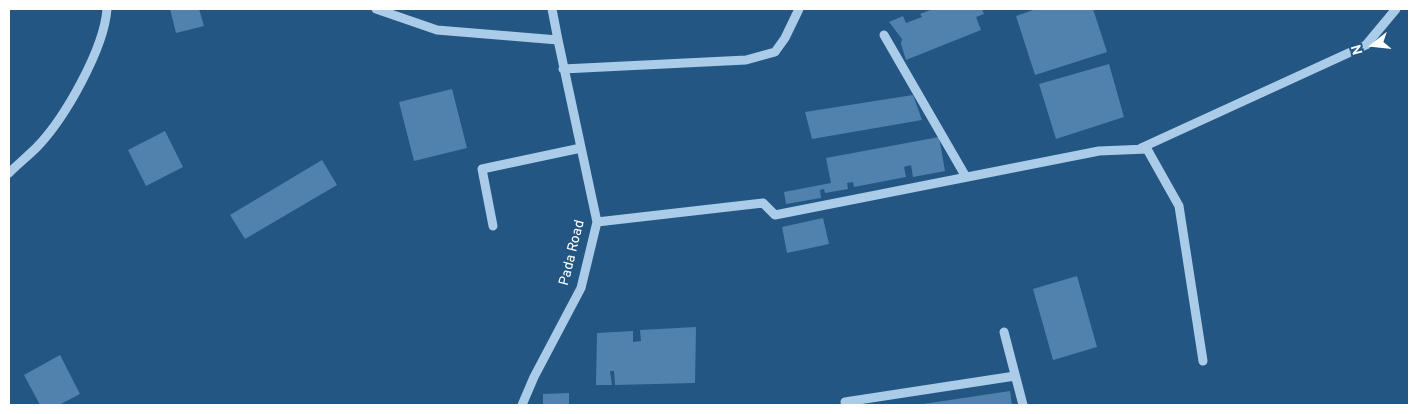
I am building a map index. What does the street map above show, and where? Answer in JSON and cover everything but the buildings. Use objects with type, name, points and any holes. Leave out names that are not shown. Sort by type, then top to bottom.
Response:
[{"type":"street","points":[[9,173],[38,146],[66,110],[94,58],[106,21],[107,9]]},
{"type":"street","points":[[376,9],[436,30],[558,40]]},
{"type":"street","name":"Pada Road","points":[[522,405],[534,377],[581,288],[597,222],[563,69],[552,9]]},
{"type":"street","points":[[563,69],[746,60],[775,52],[785,38],[799,9]]},
{"type":"street","points":[[1138,149],[1366,45],[1396,9]]},
{"type":"street","points":[[884,35],[966,177]]},
{"type":"street","points":[[493,226],[482,169],[581,148]]},
{"type":"street","points":[[597,222],[763,203],[775,216],[1100,151],[1147,149],[1179,206],[1202,361]]},
{"type":"street","points":[[1004,332],[1023,405]]},
{"type":"street","points":[[845,402],[1016,376]]}]
